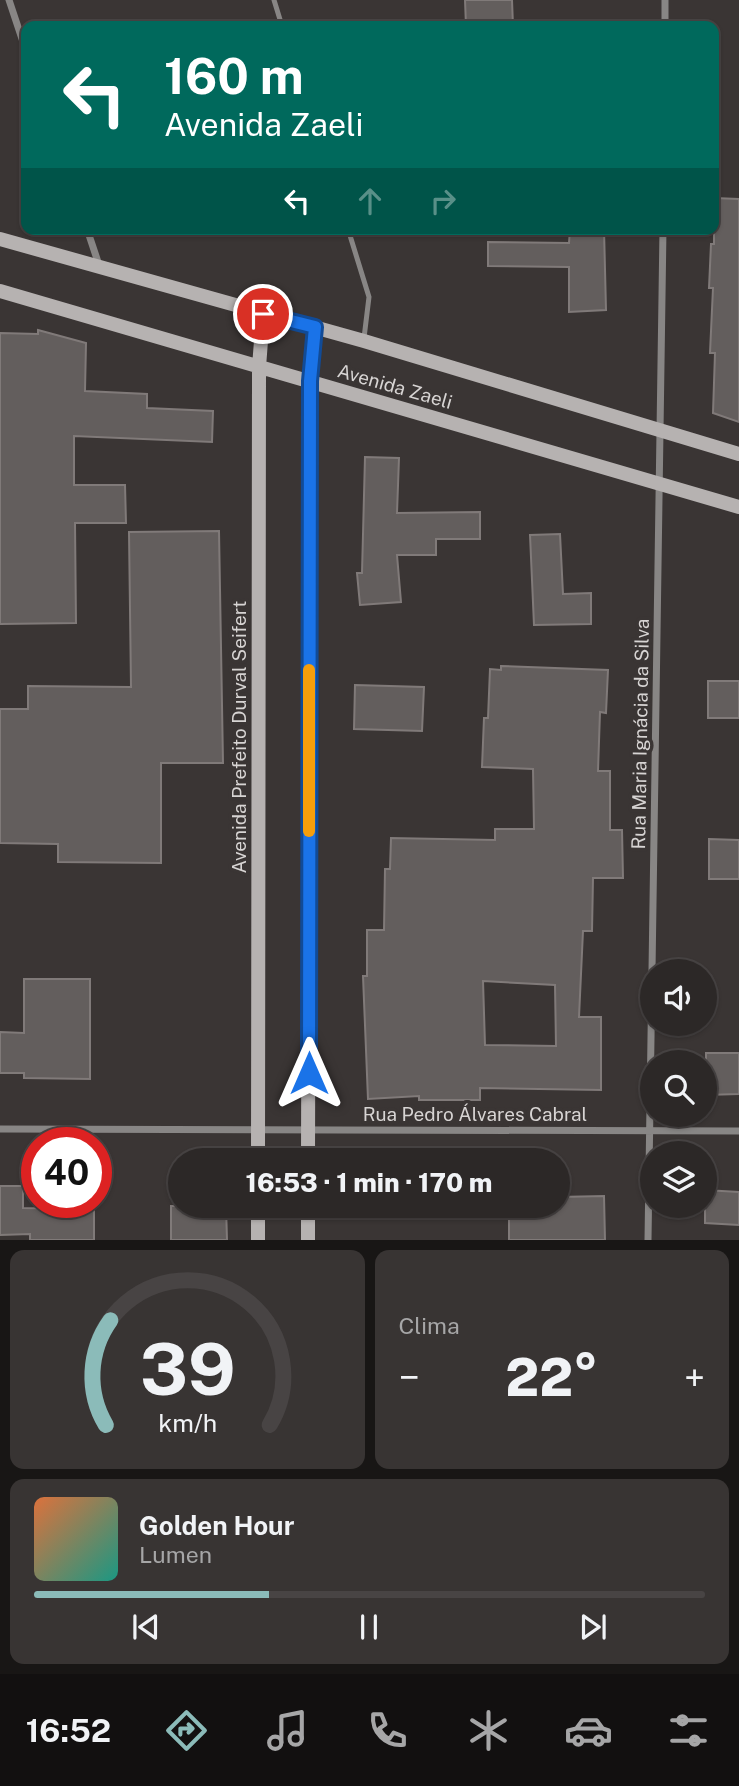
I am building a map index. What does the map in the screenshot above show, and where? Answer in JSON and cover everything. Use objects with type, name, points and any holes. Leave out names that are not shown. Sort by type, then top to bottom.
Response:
[{"type":"street","points":[[9,0],[21,36]]},
{"type":"street","points":[[664,21],[665,0]]},
{"type":"street","points":[[89,235],[100,268]]},
{"type":"street","name":"Rua Maria Ignácia da Silva","points":[[648,1240],[663,235]]},
{"type":"street","name":"Avenida Zaeli","points":[[0,239],[315,327],[739,454]]},
{"type":"street","name":"Avenida Zaeli","points":[[0,290],[739,507]]},
{"type":"street","name":"Avenida Prefeito Durval Seifert","points":[[258,1148],[259,367],[263,314]]},
{"type":"street","points":[[308,1148],[310,381],[315,327]]},
{"type":"street","name":"Rua Pedro Álvares Cabral","points":[[0,1129],[739,1131]]},
{"type":"street","points":[[258,1218],[258,1240]]},
{"type":"street","points":[[308,1218],[308,1240]]},
{"type":"lane","points":[[274,0],[280,21]]},
{"type":"lane","points":[[350,235],[369,296],[363,341]]},
{"type":"building","points":[[465,0],[512,0],[513,21],[466,21]]},
{"type":"building","points":[[719,198],[739,199],[739,422],[713,413],[715,353],[710,353],[713,288],[709,288],[711,244],[714,244],[714,235],[719,235]]},
{"type":"building","points":[[570,235],[604,235],[606,310],[569,312],[569,267],[488,266],[488,242],[569,243]]},
{"type":"building","points":[[38,330],[86,343],[85,391],[147,394],[147,408],[213,411],[212,442],[74,436],[74,485],[125,485],[126,523],[75,523],[76,623],[0,624],[0,333],[38,334]]},
{"type":"building","points":[[365,457],[399,458],[397,513],[480,512],[480,539],[436,539],[436,555],[397,555],[401,602],[360,605],[357,573],[362,573]]},
{"type":"building","points":[[219,531],[223,763],[161,763],[161,863],[58,862],[58,844],[0,843],[0,709],[28,709],[28,686],[131,687],[129,532]]},
{"type":"building","points":[[560,534],[563,594],[591,593],[591,624],[534,625],[530,535]]},
{"type":"building","points":[[501,666],[608,670],[606,713],[600,712],[598,771],[610,771],[610,830],[622,830],[623,878],[593,878],[592,931],[583,931],[579,1017],[601,1017],[601,1090],[480,1088],[480,1100],[419,1100],[419,1096],[368,1099],[363,976],[367,976],[367,930],[384,930],[385,869],[390,869],[391,838],[495,840],[495,829],[534,829],[533,769],[482,767],[490,669],[501,670]],"holes":[[[483,981],[555,985],[556,1046],[485,1045]]]},
{"type":"building","points":[[708,681],[739,681],[739,718],[708,718]]},
{"type":"building","points":[[355,685],[424,687],[422,731],[354,729]]},
{"type":"building","points":[[709,839],[739,840],[739,879],[709,879]]},
{"type":"building","points":[[24,979],[90,979],[90,1079],[24,1078],[24,1073],[0,1073],[0,1032],[24,1033]]},
{"type":"building","points":[[717,1053],[739,1053],[739,1094],[717,1095]]},
{"type":"building","points":[[0,1186],[21,1186],[21,1218],[94,1218],[94,1240],[30,1240],[30,1234],[0,1235]]},
{"type":"building","points":[[717,1191],[739,1192],[739,1225],[705,1223],[705,1218],[717,1218]]},
{"type":"building","points":[[604,1196],[605,1240],[509,1240],[509,1218],[570,1218],[570,1197]]},
{"type":"building","points":[[171,1218],[226,1218],[227,1240],[171,1240]]},
{"type":"slow traffic","points":[[309,670],[309,831]]},
{"type":"route","points":[[263,314],[315,327],[310,381],[309,1073]]}]
